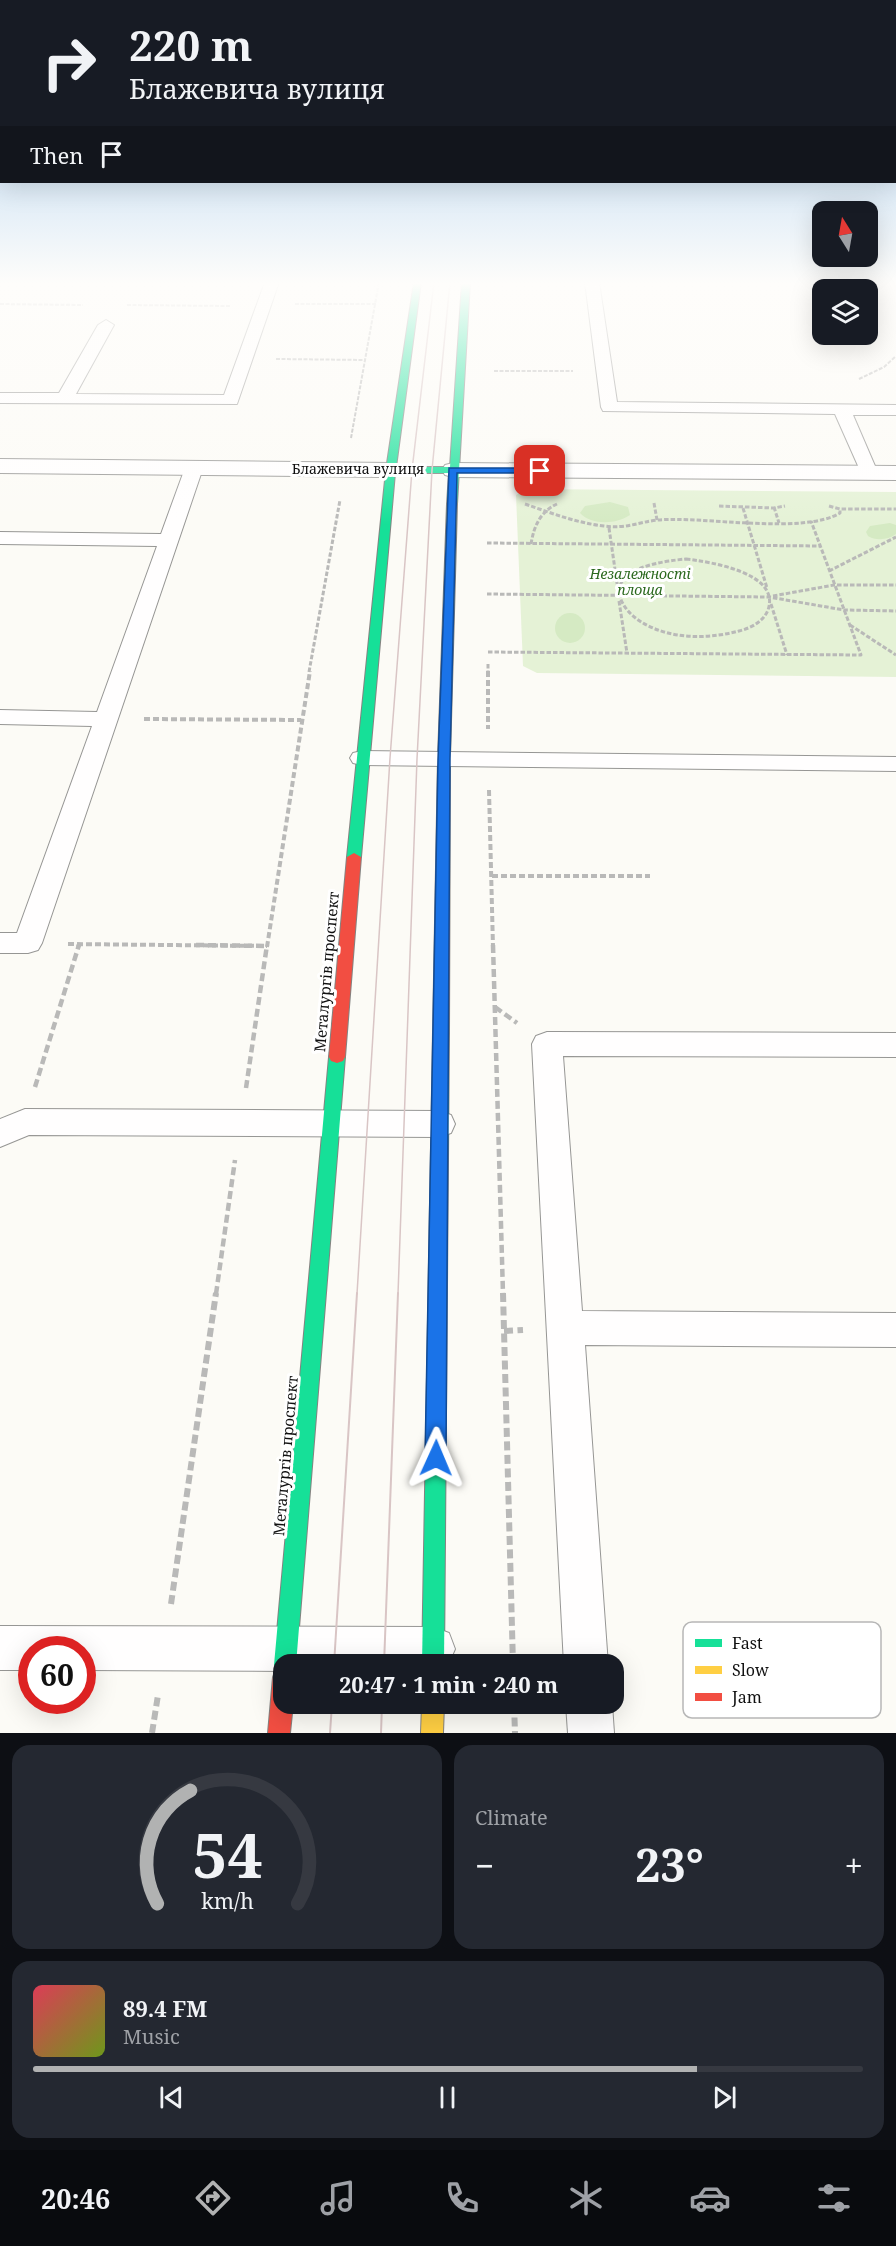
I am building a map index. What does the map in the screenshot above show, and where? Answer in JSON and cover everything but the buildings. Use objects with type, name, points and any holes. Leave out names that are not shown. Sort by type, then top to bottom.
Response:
[{"type":"main road","name":"Металургів проспект","points":[[286,1654],[362,758],[391,470],[406,363]]},
{"type":"main road","points":[[433,1654],[444,759],[453,470],[460,363]]},
{"type":"main road","name":"Блажевича вулиця","points":[[391,470],[453,470]]},
{"type":"main road","name":"Металургів проспект","points":[[279,1733],[281,1714]]},
{"type":"main road","points":[[432,1733],[433,1714]]},
{"type":"street","name":"Блажевича вулиця","points":[[0,466],[391,470]]},
{"type":"street","name":"Блажевича вулиця","points":[[453,470],[896,473]]},
{"type":"lane","points":[[65,398],[85,363]]},
{"type":"lane","points":[[0,398],[231,400],[243,363]]},
{"type":"lane","points":[[603,363],[609,407],[896,410]]},
{"type":"lane","points":[[842,410],[869,473]]},
{"type":"lane","points":[[0,943],[28,943],[194,468]]},
{"type":"lane","points":[[0,538],[169,540]]},
{"type":"lane","points":[[0,717],[107,719]]},
{"type":"lane","points":[[362,758],[896,764]]},
{"type":"lane","points":[[585,1654],[547,1044],[896,1045]]},
{"type":"lane","points":[[12,1128],[331,1123],[440,1124]]},
{"type":"lane","points":[[565,1328],[896,1330]]},
{"type":"lane","points":[[0,1648],[273,1663]]},
{"type":"lane","points":[[590,1714],[591,1733]]},
{"type":"path","points":[[350,446],[365,363]]},
{"type":"path","points":[[489,370],[604,371]]},
{"type":"path","points":[[516,501],[609,528],[636,526],[657,520],[779,523],[811,521],[835,516],[840,513],[840,508],[896,509]]},
{"type":"path","points":[[774,508],[758,506],[743,508],[787,654]]},
{"type":"path","points":[[531,543],[535,526],[544,511]]},
{"type":"path","points":[[488,652],[861,655],[811,521]]},
{"type":"path","points":[[609,528],[627,653]]},
{"type":"path","points":[[830,572],[896,537]]},
{"type":"path","points":[[487,543],[820,546]]},
{"type":"path","points":[[686,560],[714,563],[740,570],[764,587],[770,597],[770,607],[765,616],[755,625],[723,635],[703,636],[673,633],[646,624],[628,610],[619,596],[620,586],[626,577],[637,570],[659,562],[686,560]]},
{"type":"path","points":[[770,597],[834,585],[896,585]]},
{"type":"path","points":[[487,594],[770,597],[844,610],[896,611]]},
{"type":"path","points":[[849,625],[896,655]]},
{"type":"path","points":[[107,719],[301,720]]},
{"type":"path","points":[[489,759],[513,1654]]},
{"type":"path","points":[[492,876],[650,876]]},
{"type":"path","points":[[28,943],[267,946]]},
{"type":"path","points":[[12,1128],[79,944]]},
{"type":"path","points":[[514,1714],[515,1733]]},
{"type":"green space","name":"Незалежності площа","points":[[527,489],[896,492],[896,677],[537,673],[523,666],[516,495]]},
{"type":"green space","points":[[610,502],[628,507],[630,515],[612,522],[598,522],[580,513],[585,506]]},
{"type":"green space","points":[[890,523],[896,525],[896,534],[889,538],[875,539],[868,536],[866,532],[870,526]]},
{"type":"green space","points":[[570,613],[581,617],[585,628],[581,639],[570,643],[559,639],[555,628],[559,617]]},
{"type":"tram line","points":[[357,1294],[390,758],[412,470],[425,363]]},
{"type":"tram line","points":[[398,1294],[417,759],[432,470],[442,363]]},
{"type":"tram line","points":[[335,1654],[357,1293]]},
{"type":"tram line","points":[[384,1654],[398,1293]]},
{"type":"tram line","points":[[330,1733],[331,1714]]},
{"type":"tram line","points":[[381,1733],[382,1714]]},
{"type":"traffic: fast","points":[[354,857],[391,470],[406,363]]},
{"type":"traffic: fast","points":[[452,504],[461,363]]},
{"type":"traffic: fast","points":[[391,470],[453,470]]},
{"type":"traffic: fast","points":[[433,1654],[441,1032]]},
{"type":"traffic: fast","points":[[286,1654],[337,1057]]},
{"type":"traffic: slow","points":[[444,758],[452,504]]},
{"type":"traffic: slow","points":[[432,1733],[433,1714]]},
{"type":"traffic: jam","points":[[441,1032],[444,758]]},
{"type":"traffic: jam","points":[[337,1057],[354,857]]},
{"type":"traffic: jam","points":[[279,1733],[281,1714]]},
{"type":"route","points":[[436,1458],[444,759],[453,470],[540,471]]}]
